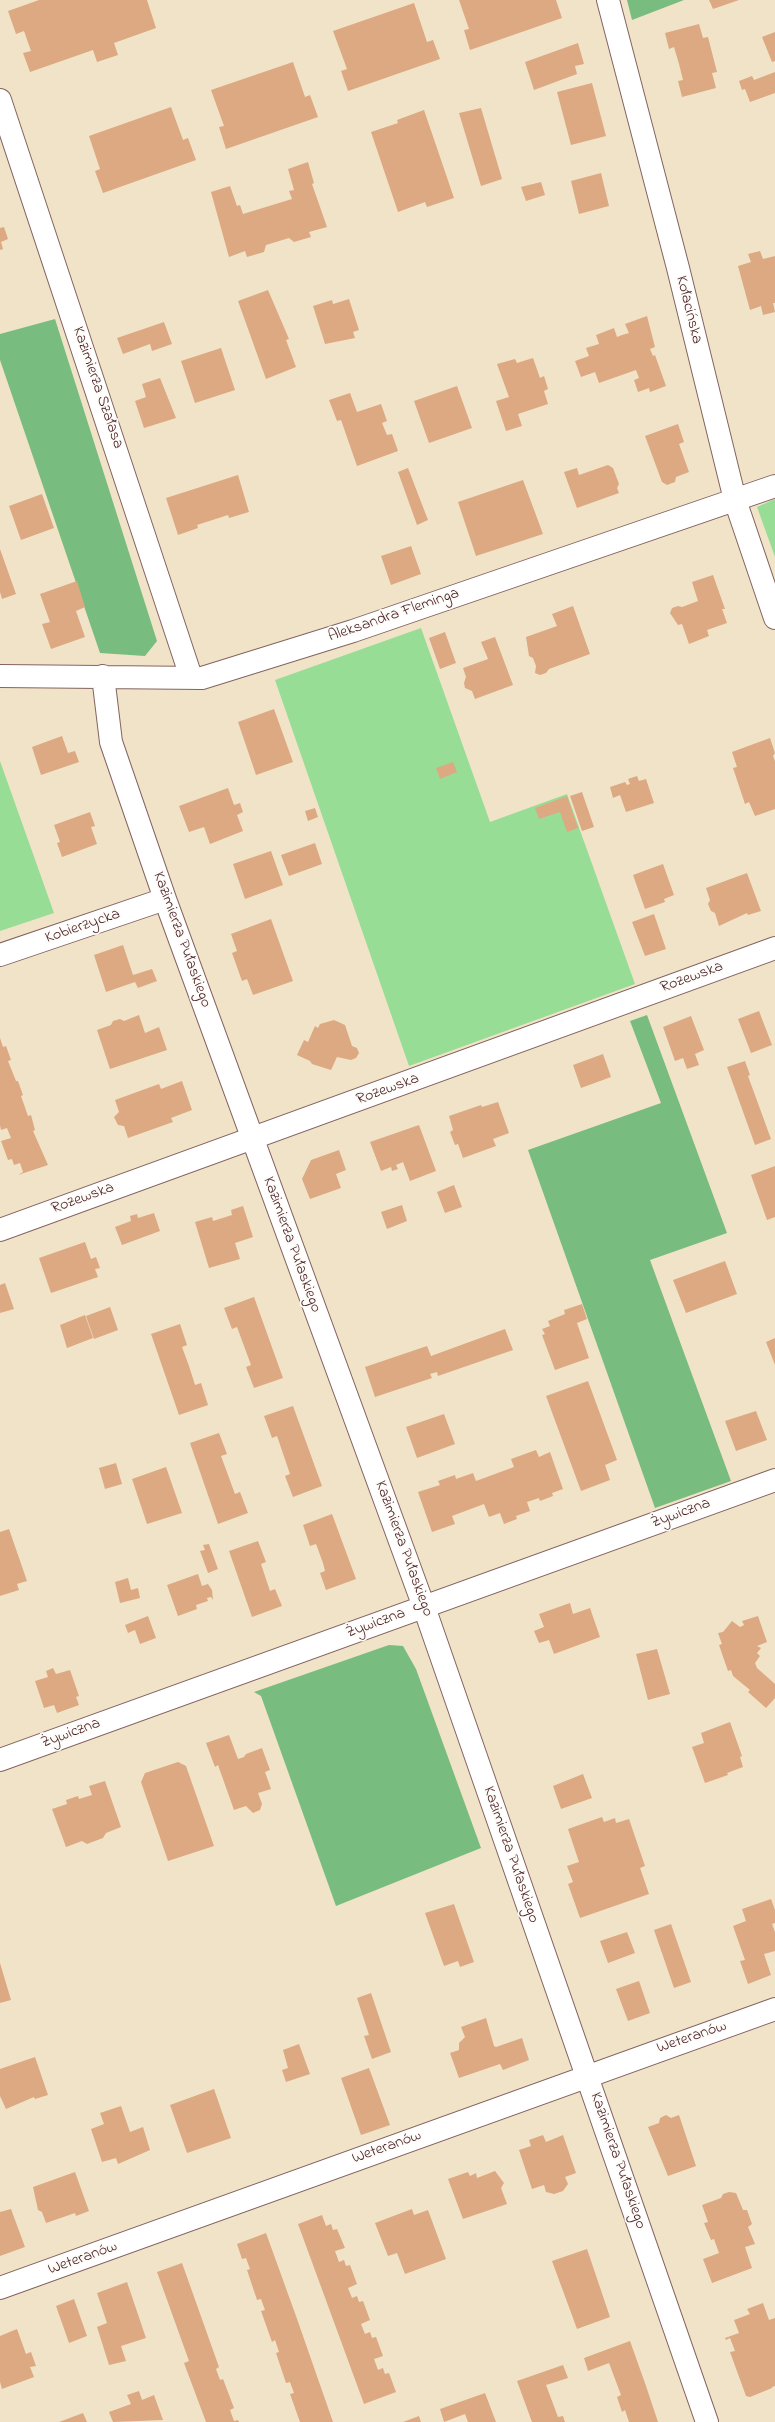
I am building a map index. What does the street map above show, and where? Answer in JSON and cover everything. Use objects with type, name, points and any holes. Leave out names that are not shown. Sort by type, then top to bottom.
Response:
[{"type":"street","name":"Kołacińska","points":[[608,0],[678,268],[735,500],[775,618]]},
{"type":"street","name":"Kazimierza Szałasa","points":[[0,100],[191,677]]},
{"type":"street","name":"Aleksandra Fleminga","points":[[0,676],[202,678],[353,631],[775,486]]},
{"type":"street","name":"Kazimierza Pułaskiego","points":[[104,676],[111,742],[165,899],[424,1607],[707,2422]]},
{"type":"street","name":"Kobierzycka","points":[[0,955],[165,899]]},
{"type":"street","name":"Rozewska","points":[[0,1230],[216,1150],[252,1140],[775,948]]},
{"type":"street","name":"Żywiczna","points":[[0,1760],[775,1480]]},
{"type":"street","name":"Weteranów","points":[[0,2288],[587,2075],[775,2009]]},
{"type":"green space","points":[[627,0],[684,0],[632,20]]},
{"type":"green space","points":[[55,319],[157,641],[145,656],[100,653],[0,360],[0,334]]},
{"type":"green space","points":[[775,499],[775,557],[757,507]]},
{"type":"green space","points":[[421,628],[490,822],[567,794],[635,984],[409,1066],[275,680]]},
{"type":"green space","points":[[0,761],[54,913],[0,931]]},
{"type":"green space","points":[[647,1015],[727,1233],[650,1260],[731,1481],[655,1508],[528,1150],[661,1103],[630,1021]]},
{"type":"green space","points":[[389,1645],[403,1646],[416,1669],[481,1848],[336,1906],[261,1696],[254,1692]]},
{"type":"building","points":[[39,0],[147,0],[156,28],[114,43],[118,55],[97,62],[93,50],[30,72],[23,53],[31,51],[24,31],[16,34],[8,11]]},
{"type":"building","points":[[459,0],[556,0],[562,18],[470,50],[464,30],[469,29]]},
{"type":"building","points":[[709,0],[739,0],[713,9]]},
{"type":"building","points":[[414,3],[427,42],[433,40],[440,59],[348,91],[341,71],[347,69],[333,31]]},
{"type":"building","points":[[699,24],[703,38],[708,37],[717,72],[712,73],[716,88],[682,97],[678,81],[683,80],[679,64],[674,47],[669,49],[665,33]]},
{"type":"building","points":[[775,32],[775,61],[772,62],[762,37]]},
{"type":"building","points":[[578,43],[584,64],[575,66],[577,74],[534,90],[525,62]]},
{"type":"building","points":[[293,62],[305,97],[310,95],[318,117],[226,149],[219,127],[224,126],[211,90]]},
{"type":"building","points":[[775,72],[775,93],[750,102],[745,89],[742,90],[739,81],[752,76],[754,80]]},
{"type":"building","points":[[592,83],[606,136],[571,145],[557,92]]},
{"type":"building","points":[[171,107],[183,140],[188,138],[196,160],[103,193],[95,171],[100,169],[89,136]]},
{"type":"building","points":[[481,108],[502,179],[481,186],[459,113]]},
{"type":"building","points":[[424,110],[454,198],[427,207],[425,202],[398,212],[371,132],[398,123],[397,120]]},
{"type":"building","points":[[308,162],[314,183],[312,184],[327,227],[309,232],[311,237],[294,242],[289,238],[266,245],[264,252],[247,257],[245,251],[229,257],[211,192],[230,186],[237,206],[240,205],[243,214],[292,199],[289,191],[294,190],[288,169]]},
{"type":"building","points":[[601,173],[609,206],[579,214],[571,181]]},
{"type":"building","points":[[541,182],[545,195],[526,201],[521,187]]},
{"type":"building","points":[[4,227],[8,239],[1,242],[3,249],[0,250],[0,228]]},
{"type":"building","points":[[760,251],[763,259],[775,256],[775,303],[773,303],[775,312],[763,315],[761,306],[750,310],[738,266],[751,262],[748,254]]},
{"type":"building","points":[[268,290],[289,339],[286,340],[296,367],[266,379],[238,301]]},
{"type":"building","points":[[349,299],[359,330],[353,332],[355,338],[325,344],[313,306],[332,300],[333,304]]},
{"type":"building","points":[[647,316],[655,347],[650,349],[653,356],[655,355],[666,386],[650,392],[649,388],[638,392],[634,380],[639,378],[636,370],[599,383],[595,372],[581,377],[575,361],[589,356],[586,348],[599,344],[596,335],[614,328],[617,337],[629,333],[625,324]]},
{"type":"building","points":[[164,322],[172,344],[152,351],[150,344],[123,354],[117,338]]},
{"type":"building","points":[[221,348],[235,390],[195,403],[181,361]]},
{"type":"building","points":[[533,358],[540,378],[544,376],[548,389],[544,391],[548,404],[518,414],[522,426],[506,431],[496,401],[509,397],[497,364],[515,359],[517,363]]},
{"type":"building","points":[[160,378],[176,418],[144,428],[135,401],[146,397],[142,384]]},
{"type":"building","points":[[457,386],[472,428],[429,443],[414,401]]},
{"type":"building","points":[[350,393],[357,412],[381,404],[387,421],[382,423],[387,435],[392,434],[398,451],[357,466],[341,420],[337,421],[329,400]]},
{"type":"building","points":[[678,424],[684,442],[679,444],[689,472],[676,477],[675,482],[667,485],[662,482],[645,436]]},
{"type":"building","points":[[608,465],[613,468],[619,484],[617,488],[619,493],[577,508],[564,472],[577,468],[579,475]]},
{"type":"building","points":[[408,468],[428,520],[417,525],[398,472]]},
{"type":"building","points":[[238,475],[249,512],[229,518],[228,515],[197,525],[198,528],[178,535],[166,498]]},
{"type":"building","points":[[523,480],[543,534],[476,556],[458,502]]},
{"type":"building","points":[[42,494],[54,528],[21,540],[9,506]]},
{"type":"building","points":[[411,546],[421,574],[391,585],[381,556]]},
{"type":"building","points":[[0,549],[16,594],[2,599],[0,592]]},
{"type":"building","points":[[713,575],[725,609],[722,609],[727,623],[707,630],[709,636],[689,644],[682,624],[678,625],[670,613],[672,608],[678,606],[682,607],[698,601],[692,582]]},
{"type":"building","points":[[77,581],[85,607],[76,611],[85,637],[51,649],[42,624],[50,622],[40,594]]},
{"type":"building","points":[[573,606],[590,654],[549,669],[546,673],[540,675],[535,673],[536,666],[533,658],[529,656],[526,637],[557,626],[552,614]]},
{"type":"building","points":[[445,632],[456,663],[440,669],[429,638]]},
{"type":"building","points":[[495,637],[513,685],[475,699],[472,691],[465,688],[464,683],[466,677],[463,668],[488,659],[481,642]]},
{"type":"building","points":[[274,709],[293,762],[256,775],[238,722]]},
{"type":"building","points":[[62,736],[68,753],[75,751],[79,762],[41,775],[32,747]]},
{"type":"building","points":[[770,738],[775,753],[773,756],[775,761],[775,809],[755,816],[749,802],[745,804],[733,768],[737,767],[732,752]]},
{"type":"building","points":[[453,762],[457,772],[440,779],[436,768]]},
{"type":"building","points":[[637,776],[639,781],[646,779],[654,803],[626,812],[620,795],[613,798],[610,787],[625,782],[627,785],[630,784],[628,779]]},
{"type":"building","points":[[228,788],[234,805],[240,803],[243,812],[237,815],[243,831],[210,844],[204,827],[189,832],[179,806]]},
{"type":"building","points":[[582,792],[594,827],[582,831],[570,796]]},
{"type":"building","points":[[567,796],[578,828],[567,832],[560,812],[539,819],[535,808]]},
{"type":"building","points":[[315,808],[318,817],[308,821],[305,811]]},
{"type":"building","points":[[90,812],[95,826],[91,827],[97,844],[62,857],[57,843],[60,842],[54,825]]},
{"type":"building","points":[[315,843],[322,864],[289,876],[281,855]]},
{"type":"building","points":[[271,851],[283,885],[245,899],[233,864]]},
{"type":"building","points":[[663,864],[674,895],[664,899],[665,902],[645,909],[633,875]]},
{"type":"building","points":[[747,873],[761,911],[748,915],[747,913],[719,926],[715,913],[711,911],[708,904],[710,900],[706,888]]},
{"type":"building","points":[[654,914],[666,949],[645,956],[632,922]]},
{"type":"building","points":[[271,919],[293,981],[253,995],[247,979],[242,981],[232,953],[237,951],[231,934]]},
{"type":"building","points":[[123,945],[133,975],[152,969],[157,981],[138,988],[135,982],[106,992],[94,955]]},
{"type":"building","points":[[759,1011],[772,1045],[751,1053],[738,1019]]},
{"type":"building","points":[[139,1015],[145,1033],[159,1027],[167,1050],[110,1069],[97,1030],[111,1025],[113,1021],[120,1019],[124,1021]]},
{"type":"building","points":[[691,1016],[704,1050],[695,1054],[699,1065],[687,1069],[683,1058],[675,1061],[663,1027]]},
{"type":"building","points":[[334,1020],[345,1025],[352,1046],[357,1048],[359,1053],[356,1058],[351,1060],[337,1057],[331,1070],[312,1064],[310,1061],[297,1055],[304,1040],[308,1042],[315,1026],[318,1028],[320,1024]]},
{"type":"building","points":[[0,1038],[3,1047],[6,1046],[11,1060],[8,1061],[16,1081],[18,1081],[23,1095],[21,1096],[28,1116],[31,1115],[35,1130],[33,1131],[48,1165],[18,1175],[23,1172],[20,1163],[14,1165],[12,1159],[8,1160],[1,1141],[11,1138],[7,1128],[1,1130],[0,1125]]},
{"type":"building","points":[[603,1054],[611,1077],[581,1088],[573,1065]]},
{"type":"building","points":[[745,1061],[750,1075],[748,1076],[771,1139],[755,1145],[727,1067]]},
{"type":"building","points":[[182,1081],[192,1110],[171,1118],[173,1122],[128,1138],[124,1126],[118,1125],[114,1117],[119,1112],[115,1100],[159,1084],[161,1089]]},
{"type":"building","points":[[498,1102],[509,1133],[493,1139],[496,1146],[463,1158],[458,1144],[455,1145],[450,1132],[453,1130],[449,1116],[481,1105],[482,1107]]},
{"type":"building","points":[[419,1125],[436,1171],[410,1181],[403,1162],[396,1165],[398,1169],[392,1171],[391,1167],[381,1171],[370,1142]]},
{"type":"building","points":[[339,1150],[346,1170],[336,1174],[341,1188],[310,1199],[302,1179],[311,1160]]},
{"type":"building","points":[[775,1166],[775,1217],[767,1220],[751,1175]]},
{"type":"building","points":[[454,1185],[462,1207],[445,1213],[437,1192]]},
{"type":"building","points":[[402,1205],[407,1221],[387,1229],[381,1212]]},
{"type":"building","points":[[243,1206],[253,1237],[235,1243],[240,1259],[209,1268],[195,1222],[212,1217],[213,1221],[232,1215],[231,1210]]},
{"type":"building","points":[[154,1213],[160,1231],[122,1245],[115,1227],[131,1221],[130,1216],[137,1214],[138,1218]]},
{"type":"building","points":[[85,1242],[91,1259],[96,1257],[100,1268],[95,1269],[98,1277],[51,1293],[39,1258]]},
{"type":"building","points":[[725,1261],[737,1294],[686,1313],[673,1280]]},
{"type":"building","points":[[5,1283],[14,1309],[0,1313],[0,1285]]},
{"type":"building","points":[[254,1297],[283,1378],[254,1388],[246,1367],[251,1365],[237,1327],[232,1329],[224,1308]]},
{"type":"building","points":[[582,1304],[587,1319],[577,1323],[589,1358],[555,1370],[542,1335],[545,1334],[542,1329],[550,1326],[548,1321],[565,1314],[564,1310]]},
{"type":"building","points":[[110,1307],[118,1330],[94,1339],[86,1316]]},
{"type":"building","points":[[85,1315],[93,1338],[67,1348],[60,1325]]},
{"type":"building","points":[[180,1324],[187,1345],[182,1347],[195,1385],[201,1383],[208,1405],[179,1415],[151,1334]]},
{"type":"building","points":[[505,1329],[513,1350],[438,1376],[437,1372],[430,1374],[432,1378],[375,1397],[365,1367],[427,1346],[431,1356]]},
{"type":"building","points":[[775,1338],[775,1365],[766,1342]]},
{"type":"building","points":[[588,1381],[617,1460],[605,1465],[610,1480],[581,1491],[546,1396]]},
{"type":"building","points":[[293,1406],[322,1486],[293,1497],[285,1476],[290,1474],[277,1436],[272,1438],[264,1416]]},
{"type":"building","points":[[756,1411],[767,1440],[736,1451],[725,1421]]},
{"type":"building","points":[[444,1414],[455,1444],[417,1458],[406,1427]]},
{"type":"building","points":[[219,1433],[227,1454],[221,1456],[235,1494],[240,1492],[248,1513],[218,1524],[190,1443]]},
{"type":"building","points":[[536,1450],[539,1457],[550,1452],[563,1489],[552,1493],[553,1496],[540,1501],[539,1498],[527,1502],[530,1511],[516,1516],[517,1519],[504,1524],[500,1513],[489,1517],[484,1504],[452,1516],[455,1524],[432,1532],[418,1492],[440,1485],[438,1481],[455,1475],[456,1479],[473,1473],[476,1481],[514,1467],[511,1459]]},
{"type":"building","points":[[116,1463],[122,1484],[105,1489],[99,1468]]},
{"type":"building","points":[[166,1467],[182,1513],[147,1524],[132,1479]]},
{"type":"building","points":[[332,1514],[356,1579],[326,1590],[320,1573],[325,1571],[323,1563],[316,1544],[310,1546],[303,1525]]},
{"type":"building","points":[[9,1529],[27,1581],[17,1584],[19,1590],[0,1596],[0,1532]]},
{"type":"building","points":[[258,1541],[266,1562],[261,1564],[270,1591],[275,1589],[282,1606],[252,1617],[229,1551]]},
{"type":"building","points":[[209,1544],[218,1569],[208,1573],[200,1551],[205,1550],[203,1545]]},
{"type":"building","points":[[198,1574],[202,1586],[208,1584],[212,1590],[213,1600],[211,1597],[207,1598],[208,1601],[196,1605],[197,1609],[178,1616],[167,1585]]},
{"type":"building","points":[[128,1578],[131,1590],[138,1588],[140,1598],[120,1603],[115,1582]]},
{"type":"building","points":[[570,1603],[573,1614],[590,1608],[600,1637],[554,1654],[549,1640],[539,1643],[534,1631],[544,1627],[539,1614]]},
{"type":"building","points":[[148,1616],[156,1638],[140,1644],[135,1630],[128,1633],[125,1625]]},
{"type":"building","points":[[758,1616],[767,1642],[757,1646],[761,1648],[757,1653],[760,1656],[755,1663],[757,1668],[775,1684],[775,1698],[766,1708],[748,1692],[750,1690],[733,1676],[731,1670],[728,1671],[719,1645],[722,1644],[718,1633],[723,1632],[732,1621],[740,1627],[744,1625],[742,1621]]},
{"type":"building","points":[[657,1649],[670,1694],[648,1700],[636,1654]]},
{"type":"building","points":[[53,1668],[56,1674],[70,1670],[79,1696],[76,1697],[79,1705],[57,1713],[54,1705],[44,1708],[35,1681],[48,1677],[46,1671]]},
{"type":"building","points":[[730,1722],[742,1756],[740,1757],[743,1767],[727,1773],[728,1775],[705,1783],[692,1747],[704,1743],[701,1733]]},
{"type":"building","points":[[229,1735],[238,1759],[244,1757],[246,1754],[262,1748],[270,1770],[265,1772],[271,1789],[258,1793],[262,1804],[260,1810],[253,1813],[246,1806],[234,1810],[218,1765],[215,1767],[206,1743]]},
{"type":"building","points":[[178,1762],[186,1766],[214,1846],[168,1861],[141,1782],[145,1773]]},
{"type":"building","points":[[583,1774],[592,1798],[561,1809],[553,1786]]},
{"type":"building","points":[[105,1781],[121,1827],[106,1833],[103,1838],[87,1844],[82,1841],[66,1847],[52,1809],[67,1804],[66,1800],[78,1796],[79,1799],[92,1795],[89,1786]]},
{"type":"building","points":[[602,1817],[604,1822],[615,1818],[616,1823],[629,1819],[645,1866],[640,1868],[649,1894],[580,1918],[568,1884],[573,1882],[567,1866],[579,1862],[568,1829]]},
{"type":"building","points":[[771,1899],[775,1910],[775,1923],[772,1924],[775,1932],[775,1951],[764,1954],[771,1975],[748,1984],[740,1961],[745,1960],[733,1926],[746,1921],[742,1909]]},
{"type":"building","points":[[454,1904],[474,1962],[460,1967],[458,1961],[444,1966],[425,1913]]},
{"type":"building","points":[[671,1924],[691,1982],[674,1988],[654,1930]]},
{"type":"building","points":[[627,1932],[635,1953],[608,1963],[600,1941]]},
{"type":"building","points":[[0,1963],[11,2000],[0,2003]]},
{"type":"building","points":[[639,1981],[650,2013],[628,2021],[616,1989]]},
{"type":"building","points":[[371,1993],[391,2052],[372,2059],[364,2036],[369,2035],[357,1998]]},
{"type":"building","points":[[486,2018],[494,2046],[496,2047],[522,2038],[529,2060],[503,2070],[500,2064],[459,2078],[450,2053],[459,2050],[459,2043],[465,2037],[461,2027]]},
{"type":"building","points":[[299,2044],[310,2074],[286,2082],[282,2070],[288,2068],[283,2050]]},
{"type":"building","points":[[35,2057],[48,2095],[35,2099],[34,2097],[6,2109],[0,2096],[0,2069]]},
{"type":"building","points":[[369,2068],[390,2125],[361,2135],[341,2078]]},
{"type":"building","points":[[214,2089],[231,2138],[187,2153],[170,2105]]},
{"type":"building","points":[[121,2106],[130,2132],[143,2127],[150,2150],[118,2164],[116,2158],[102,2162],[91,2129],[104,2124],[100,2113]]},
{"type":"building","points":[[666,2115],[671,2118],[679,2115],[696,2166],[668,2176],[648,2127],[659,2123],[660,2118]]},
{"type":"building","points":[[543,2135],[546,2142],[563,2135],[576,2173],[565,2177],[568,2184],[563,2191],[554,2194],[546,2192],[544,2185],[532,2189],[519,2150],[531,2146],[529,2140]]},
{"type":"building","points":[[495,2171],[504,2183],[501,2188],[507,2204],[463,2219],[448,2179],[468,2172],[470,2176],[476,2173],[477,2178]]},
{"type":"building","points":[[75,2172],[89,2211],[76,2216],[75,2213],[46,2223],[42,2212],[38,2210],[33,2187]]},
{"type":"building","points":[[729,2192],[736,2193],[743,2210],[747,2210],[752,2224],[748,2227],[755,2244],[745,2247],[752,2268],[712,2283],[703,2259],[719,2253],[714,2239],[711,2240],[704,2223],[708,2222],[702,2205],[721,2198],[723,2194]]},
{"type":"building","points":[[11,2209],[25,2247],[0,2256],[0,2212]]},
{"type":"building","points":[[412,2209],[414,2215],[428,2210],[446,2259],[405,2274],[397,2253],[388,2256],[375,2223]]},
{"type":"building","points":[[322,2215],[326,2226],[331,2224],[333,2230],[337,2229],[345,2248],[335,2251],[339,2262],[344,2260],[346,2266],[350,2265],[357,2284],[348,2288],[352,2298],[357,2296],[359,2302],[363,2301],[370,2320],[361,2324],[365,2334],[370,2332],[372,2338],[376,2337],[383,2356],[374,2359],[378,2370],[383,2368],[385,2374],[389,2373],[396,2392],[364,2404],[298,2224]]},
{"type":"building","points":[[266,2233],[333,2422],[300,2422],[290,2394],[294,2393],[290,2382],[286,2383],[276,2353],[279,2352],[275,2340],[272,2342],[261,2311],[265,2310],[261,2299],[257,2300],[247,2270],[250,2269],[246,2258],[242,2259],[237,2244]]},
{"type":"building","points":[[587,2249],[610,2317],[577,2329],[552,2261]]},
{"type":"building","points":[[182,2263],[219,2367],[216,2369],[220,2380],[223,2379],[234,2408],[230,2410],[234,2421],[238,2420],[239,2422],[206,2422],[184,2363],[189,2361],[157,2272]]},
{"type":"building","points":[[127,2282],[146,2338],[121,2346],[126,2361],[109,2365],[97,2327],[107,2323],[97,2293]]},
{"type":"building","points":[[74,2299],[87,2336],[69,2343],[56,2306]]},
{"type":"building","points":[[763,2303],[769,2320],[775,2318],[775,2386],[750,2397],[746,2396],[730,2352],[735,2351],[730,2338],[726,2340],[725,2338],[739,2333],[734,2320],[750,2314],[747,2309]]},
{"type":"building","points":[[17,2329],[26,2354],[31,2352],[36,2366],[30,2367],[34,2377],[2,2389],[0,2382],[0,2336]]},
{"type":"building","points":[[630,2341],[658,2422],[629,2422],[625,2410],[622,2412],[617,2397],[621,2395],[609,2363],[588,2371],[584,2358]]},
{"type":"building","points":[[563,2365],[568,2378],[546,2385],[558,2417],[563,2416],[565,2422],[532,2422],[517,2381]]},
{"type":"building","points":[[139,2391],[142,2400],[154,2395],[163,2420],[113,2422],[109,2412],[131,2404],[127,2395]]},
{"type":"building","points":[[485,2393],[496,2422],[468,2422],[465,2414],[444,2422],[440,2409]]},
{"type":"building","points":[[83,2413],[87,2422],[59,2422]]},
{"type":"building","points":[[419,2416],[421,2422],[403,2422]]}]
